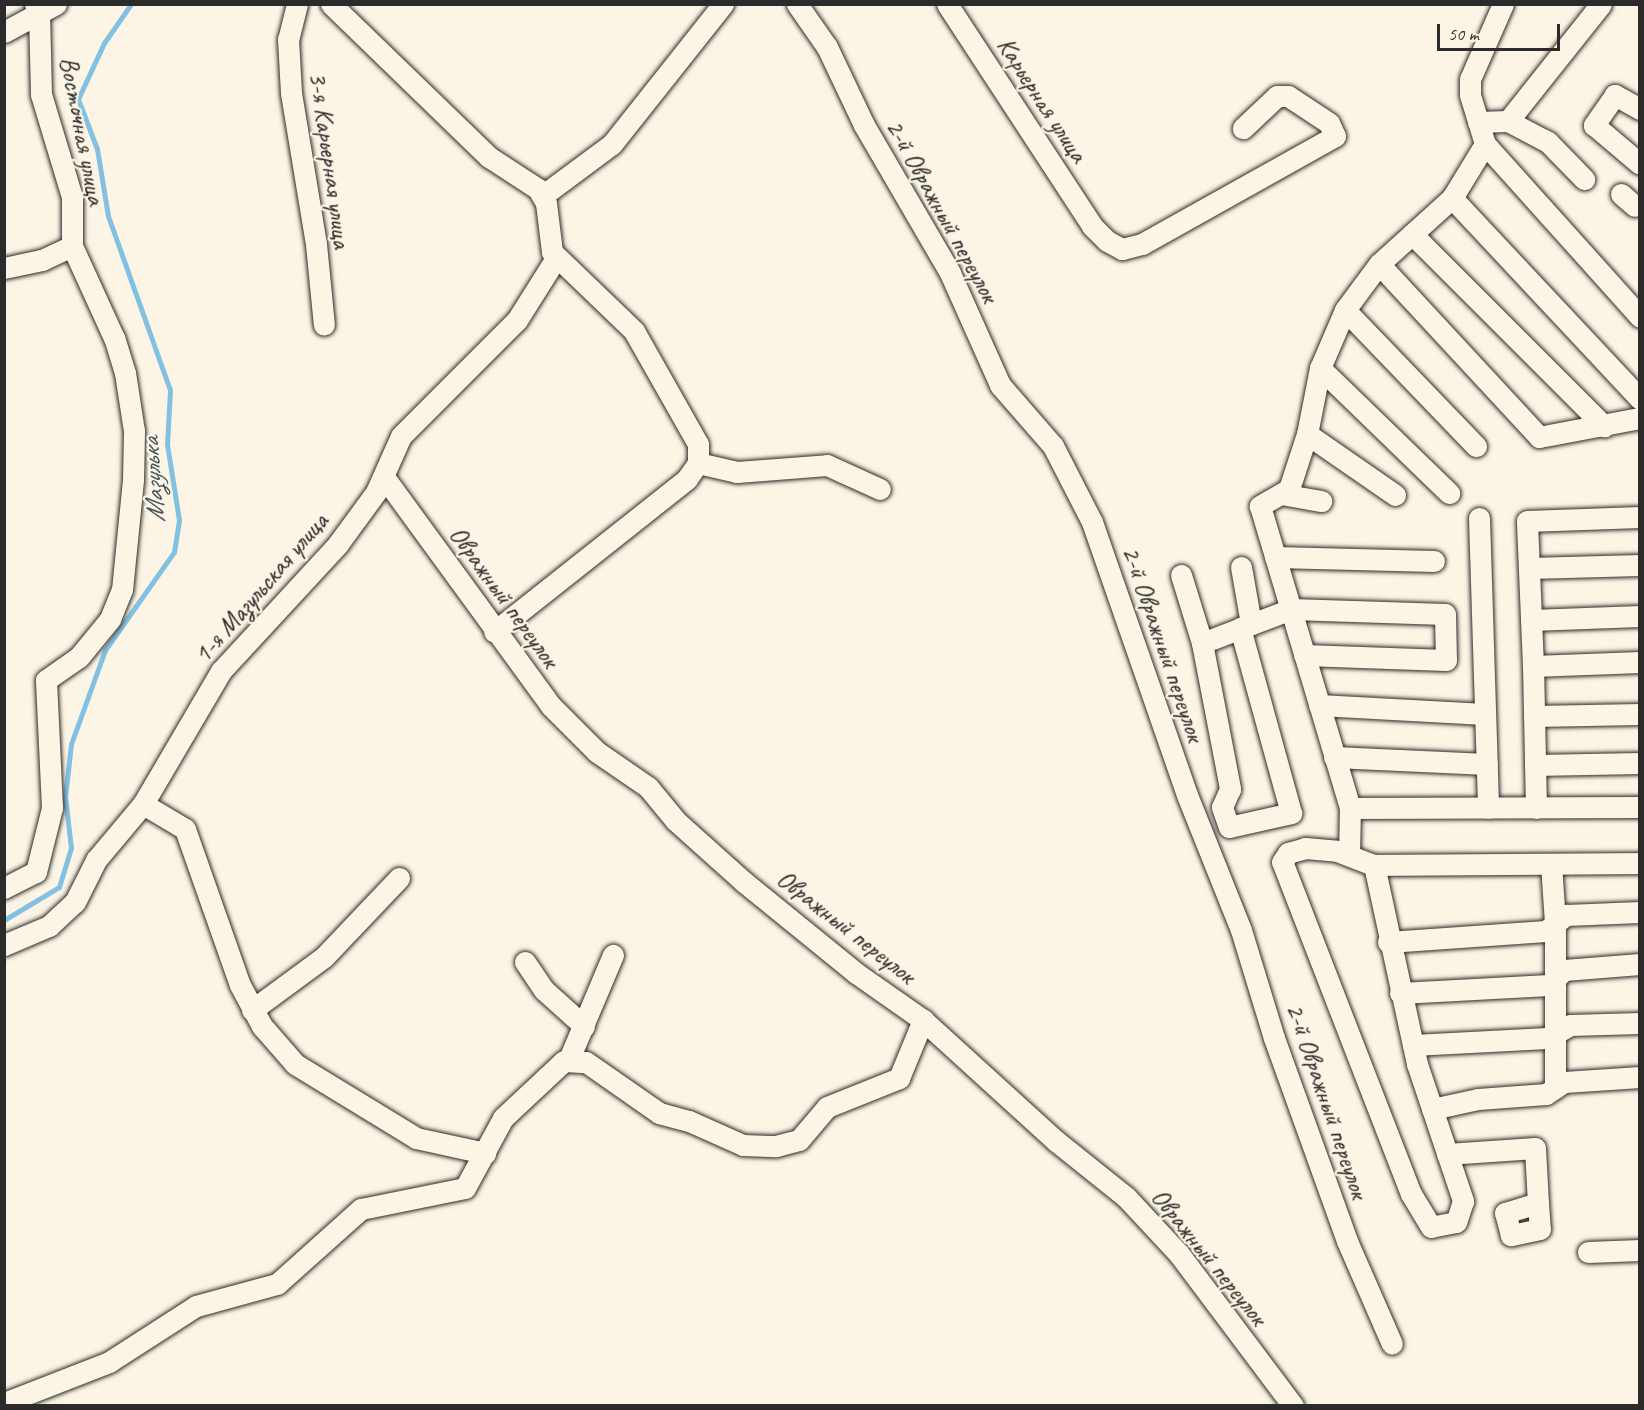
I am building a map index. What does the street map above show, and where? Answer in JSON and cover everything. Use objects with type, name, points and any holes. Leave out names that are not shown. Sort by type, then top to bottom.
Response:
[{"type":"street","name":"3-я Карьерная улица","points":[[297,4],[288,39],[291,93],[316,244],[324,325]]},
{"type":"street","points":[[331,4],[489,157],[542,196],[550,247],[556,258],[634,331],[693,431],[698,444],[698,463],[687,479],[494,632]]},
{"type":"street","points":[[542,196],[612,144],[723,4]]},
{"type":"street","name":"2-й Овражный переулок","points":[[797,4],[820,35],[864,125],[950,273],[1000,385],[1053,446],[1092,522],[1187,795],[1241,930],[1274,1038],[1339,1218],[1392,1344]]},
{"type":"street","name":"Карьерная улица","points":[[947,4],[1092,226],[1107,241],[1122,249],[1142,244],[1335,136],[1329,123],[1288,96],[1277,96],[1243,128]]},
{"type":"street","points":[[1503,4],[1470,80],[1485,144],[1640,317]]},
{"type":"street","points":[[1508,121],[1601,4]]},
{"type":"street","points":[[4,32],[43,8]]},
{"type":"street","name":"Восточная улица","points":[[4,888],[36,872],[52,808],[46,680],[79,657],[110,619],[122,590],[128,545],[134,431],[125,373],[114,338],[72,246],[72,197],[41,94],[43,8]]},
{"type":"street","points":[[1640,109],[1616,95],[1594,125],[1640,164]]},
{"type":"street","points":[[1478,122],[1508,121],[1548,142],[1584,179]]},
{"type":"street","points":[[1349,855],[1350,808],[1260,506],[1289,489],[1307,434],[1320,368],[1345,310],[1379,264],[1452,198],[1485,144]]},
{"type":"street","points":[[1452,198],[1640,399]]},
{"type":"street","points":[[1412,234],[1604,426]]},
{"type":"street","points":[[4,268],[42,260],[72,246]]},
{"type":"street","name":"1-я Мазульская улица","points":[[4,945],[49,926],[75,902],[96,860],[143,804],[221,670],[338,544],[384,477],[401,436],[517,320],[556,258]]},
{"type":"street","points":[[1379,264],[1539,437],[1640,418]]},
{"type":"street","points":[[1345,310],[1476,446]]},
{"type":"street","points":[[1320,368],[1449,493]]},
{"type":"street","points":[[1307,434],[1395,495]]},
{"type":"street","points":[[698,463],[737,472],[827,465],[880,489]]},
{"type":"street","name":"Овражный переулок","points":[[384,477],[494,632],[551,706],[597,752],[648,787],[676,821],[744,882],[856,973],[923,1020],[1145,1217],[1179,1254],[1293,1406]]},
{"type":"street","points":[[1281,494],[1321,501]]},
{"type":"street","points":[[1536,808],[1527,521],[1640,517]]},
{"type":"street","points":[[1479,518],[1488,808]]},
{"type":"street","points":[[1275,557],[1434,561]]},
{"type":"street","points":[[1529,568],[1640,565]]},
{"type":"street","points":[[1181,575],[1202,643],[1230,789],[1222,807],[1229,827],[1291,813],[1246,626],[1241,567]]},
{"type":"street","points":[[1202,643],[1291,609],[1445,614],[1446,660],[1304,655]]},
{"type":"street","points":[[1531,620],[1640,616]]},
{"type":"street","points":[[1533,666],[1640,662]]},
{"type":"street","points":[[1319,705],[1485,714]]},
{"type":"street","points":[[1534,716],[1640,714]]},
{"type":"street","points":[[1334,757],[1487,764]]},
{"type":"street","points":[[1535,765],[1640,762]]},
{"type":"street","points":[[143,804],[185,830],[252,1010],[295,1064],[416,1138],[485,1153]]},
{"type":"street","points":[[1350,808],[1640,807]]},
{"type":"street","points":[[1374,865],[1413,1045],[1463,1201],[1456,1222],[1431,1227],[1411,1194],[1282,862],[1288,853],[1305,848],[1349,855],[1374,865],[1640,863]]},
{"type":"street","points":[[1551,864],[1556,923],[1555,1088]]},
{"type":"street","points":[[252,1010],[324,957],[399,878]]},
{"type":"street","points":[[1389,942],[1545,931],[1566,915],[1640,912]]},
{"type":"street","points":[[4,1403],[109,1362],[196,1306],[277,1284],[361,1209],[465,1188],[511,1108],[569,1059],[613,955]]},
{"type":"street","points":[[525,962],[544,990],[584,1026]]},
{"type":"street","points":[[1400,993],[1549,984],[1564,970],[1640,964]]},
{"type":"street","points":[[569,1059],[586,1062],[659,1113],[689,1121],[743,1145],[776,1146],[799,1140],[827,1107],[899,1078],[923,1020]]},
{"type":"street","points":[[1413,1045],[1547,1038],[1570,1024],[1640,1023]]},
{"type":"street","points":[[1432,1109],[1478,1099],[1545,1094],[1564,1082],[1640,1077]]},
{"type":"street","points":[[1447,1154],[1535,1148],[1538,1203]]},
{"type":"street","points":[[1588,1252],[1640,1250]]},
{"type":"waterway","name":"Мазулька","points":[[4,920],[59,887],[71,848],[65,797],[71,744],[105,650],[174,552],[179,520],[167,444],[170,390],[108,216],[97,149],[78,99],[104,43],[131,4]]}]
